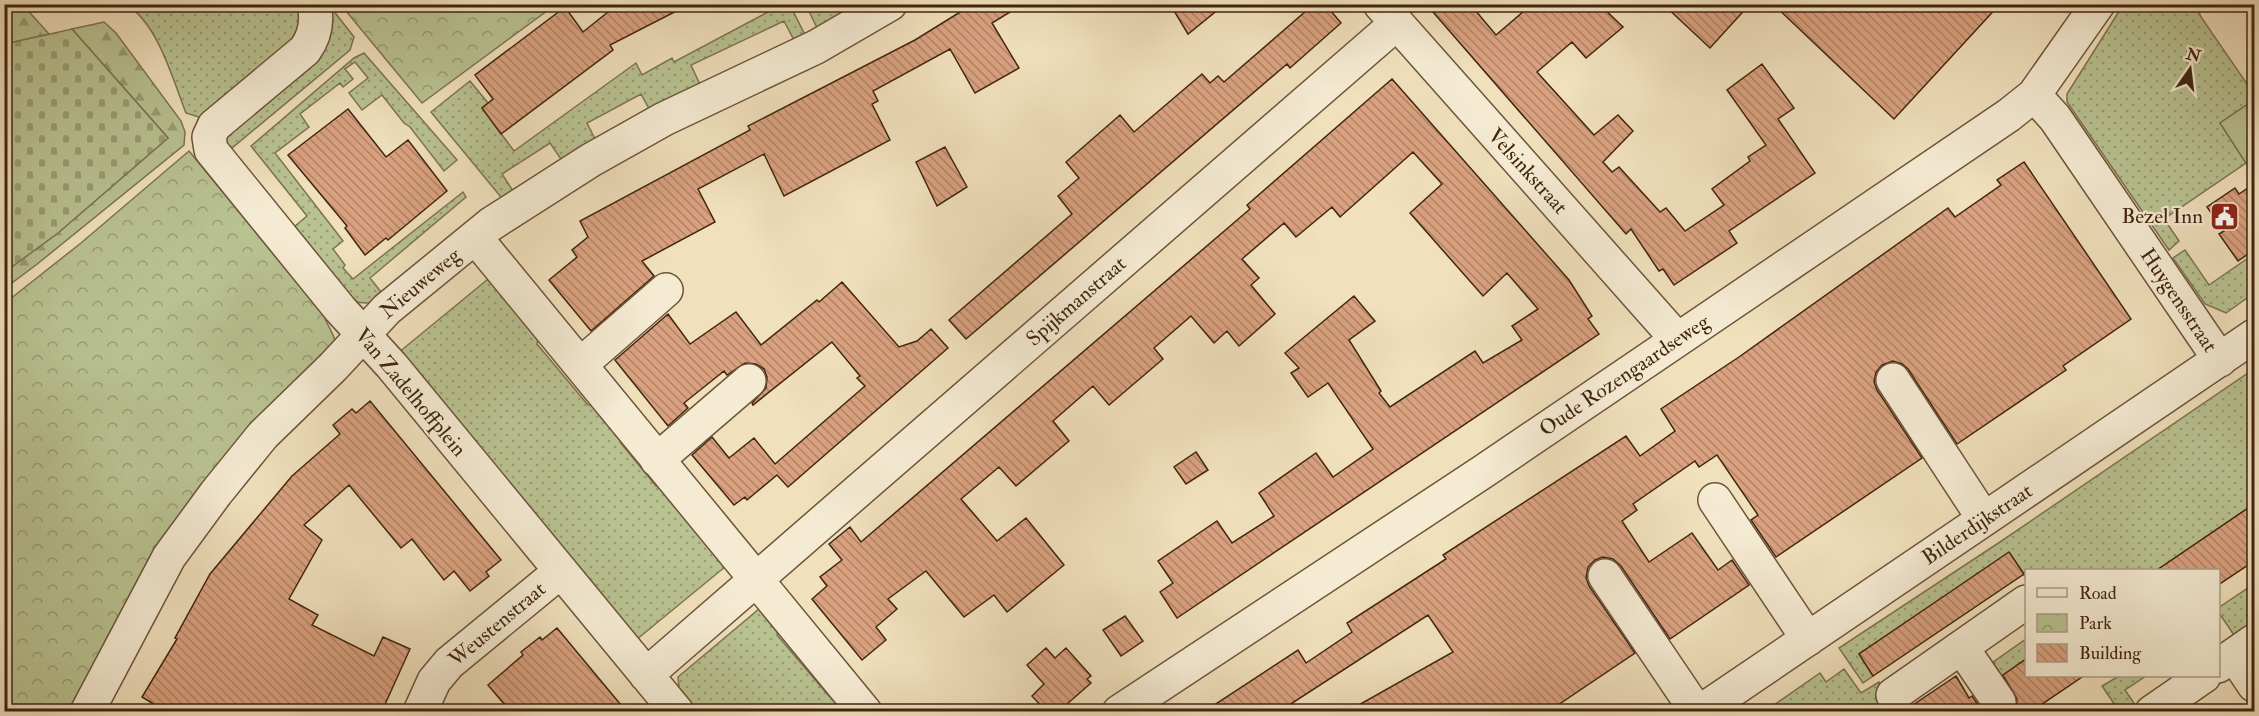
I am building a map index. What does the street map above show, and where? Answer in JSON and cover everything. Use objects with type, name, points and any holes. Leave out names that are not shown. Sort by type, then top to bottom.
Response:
[{"type":"street","name":"Van Zadelhoffplein","points":[[314,4],[315,30],[305,50],[214,126],[208,137],[211,150],[340,309],[677,711]]},
{"type":"street","name":"Nieuweweg","points":[[87,711],[169,557],[216,493],[263,435],[387,309],[491,224],[591,159],[664,119],[816,47],[890,4]]},
{"type":"street","name":"Oude Rozengaardseweg","points":[[1119,711],[1484,471],[2009,115],[2034,95],[2098,4]]},
{"type":"street","name":"Velsinkstraat","points":[[1388,14],[1677,339]]},
{"type":"street","name":"Spijkmanstraat","points":[[754,579],[1388,14]]},
{"type":"street","name":"Huygensstraat","points":[[2034,95],[2055,118],[2220,360]]},
{"type":"street","points":[[475,237],[754,579],[865,711]]},
{"type":"street","points":[[580,365],[666,290]]},
{"type":"street","name":"Bilderdijkstraat","points":[[1699,711],[2254,336]]},
{"type":"street","points":[[1893,380],[1984,519]]},
{"type":"street","points":[[657,459],[749,381]]},
{"type":"street","points":[[1715,500],[1808,639]]},
{"type":"street","name":"Weustenstraat","points":[[420,711],[434,681],[448,663],[561,571]]},
{"type":"street","points":[[1605,576],[1699,711]]},
{"type":"street","points":[[646,675],[754,579]]},
{"type":"street","points":[[1893,695],[2025,603]]},
{"type":"street","points":[[1962,648],[1999,702],[1996,711]]},
{"type":"street","points":[[2236,654],[2254,685]]},
{"type":"street","points":[[2152,711],[2201,677]]},
{"type":"green space","points":[[4,5],[23,5],[49,34],[5,44]]},
{"type":"green space","points":[[127,5],[300,5],[303,8],[295,45],[211,121],[186,113],[156,39],[138,14]]},
{"type":"green space","points":[[329,5],[354,37],[350,50],[226,153],[224,131]]},
{"type":"green space","points":[[341,5],[555,5],[422,103]]},
{"type":"green space","points":[[781,5],[790,5],[807,39],[796,44],[784,21],[691,65],[702,89],[652,114],[641,94],[587,123],[597,143],[563,162],[550,143],[502,174],[515,194],[505,202],[431,112],[470,81],[488,103],[482,108],[514,151],[636,63],[642,75],[672,58],[674,62]]},
{"type":"green space","points":[[806,5],[866,5],[819,32]]},
{"type":"green space","points":[[2123,5],[2196,5],[2201,17],[2249,87],[2254,84],[2254,100],[2220,123],[2246,163],[2164,219],[2179,241],[2169,250],[2067,102],[2067,94]]},
{"type":"green space","points":[[104,22],[116,33],[181,121],[185,132],[184,145],[5,288],[4,272],[58,233],[168,138],[72,29]]},
{"type":"green space","points":[[72,29],[168,138],[58,233],[5,272],[5,44]]},
{"type":"green space","points":[[364,53],[457,160],[444,171],[382,95],[362,110],[349,93],[368,78],[355,62],[345,69],[353,79],[343,87],[340,83],[300,114],[309,127],[275,153],[343,241],[333,249],[345,265],[343,268],[353,279],[463,192],[466,197],[370,278],[385,297],[365,303],[352,301],[289,231],[307,216],[251,146],[354,58]]},
{"type":"green space","points":[[2254,100],[2254,169],[2251,171],[2220,123]]},
{"type":"green space","points":[[189,151],[324,316],[335,341],[75,711],[5,712],[5,303],[81,243]]},
{"type":"green space","points":[[2185,250],[2209,285],[2254,254],[2254,293],[2226,313],[2205,304],[2173,258]]},
{"type":"green space","points":[[493,275],[539,331],[537,344],[588,405],[601,406],[623,432],[620,442],[656,486],[668,486],[731,562],[636,640],[398,353]]},
{"type":"green space","points":[[2254,369],[2254,504],[2158,569],[2025,569],[2025,577],[2009,553],[1859,654],[1873,676],[1863,683],[1839,648],[2000,542]]},
{"type":"green space","points":[[2254,584],[2254,602],[2248,607],[2254,616],[2254,629],[2238,641],[2220,614],[2220,607]]},
{"type":"green space","points":[[766,603],[781,621],[777,635],[829,696],[843,697],[855,711],[704,711],[700,707],[690,708],[675,691],[679,687],[678,677]]},
{"type":"green space","points":[[2025,640],[2025,660],[2001,677],[2044,704],[2049,711],[2003,711],[1986,667]]},
{"type":"green space","points":[[1844,669],[1861,693],[1879,682],[1899,711],[1764,712],[1820,673],[1826,682]]},
{"type":"green space","points":[[2117,677],[2144,677],[2125,690],[2138,709],[2135,711],[2119,711],[2102,686]]},
{"type":"building","points":[[618,4],[690,4],[610,45],[613,50],[501,134],[482,108],[493,99],[475,75],[565,7],[583,32]]},
{"type":"building","points":[[973,4],[1023,4],[992,23],[1019,68],[975,93],[950,49],[873,91],[878,101],[872,104],[890,140],[784,196],[764,154],[698,189],[715,222],[642,261],[654,276],[591,331],[549,280],[577,257],[572,250],[588,237],[580,221],[750,130],[748,126],[915,40]]},
{"type":"building","points":[[1170,4],[1225,4],[1188,34]]},
{"type":"building","points":[[1314,4],[1325,4],[1341,23],[1290,68],[1287,64],[966,339],[949,320],[1072,214],[1058,196],[1079,178],[1066,162],[1120,115],[1134,132],[1202,74],[1210,83],[1218,76],[1224,82]]},
{"type":"building","points":[[1426,4],[1470,4],[1496,35],[1532,4],[1599,4],[1623,27],[1586,58],[1572,42],[1537,72],[1594,135],[1618,115],[1633,131],[1603,162],[1612,172],[1619,167],[1660,212],[1666,208],[1685,231],[1724,205],[1712,189],[1750,161],[1748,157],[1766,145],[1727,90],[1762,64],[1794,108],[1778,119],[1815,173],[1729,231],[1737,243],[1674,285],[1663,269],[1659,271],[1631,229],[1626,234]]},
{"type":"building","points":[[1663,4],[1750,4],[1710,48]]},
{"type":"building","points":[[1773,4],[2000,4],[1894,119]]},
{"type":"building","points":[[1392,79],[1569,280],[1592,316],[1588,319],[1599,334],[1177,618],[1160,592],[1173,583],[1158,561],[1217,521],[1232,543],[1274,516],[1259,493],[1316,453],[1333,477],[1373,449],[1328,383],[1308,397],[1291,373],[1299,368],[1285,353],[1354,296],[1375,321],[1349,340],[1381,391],[1379,393],[1390,407],[1475,351],[1483,363],[1522,340],[1512,326],[1538,309],[1507,273],[1483,296],[1410,213],[1442,184],[1413,152],[1340,217],[1332,207],[1296,237],[1284,223],[1242,259],[1259,278],[1251,285],[1275,314],[1239,346],[1227,331],[1214,343],[1191,316],[1154,348],[1163,359],[1109,405],[1093,386],[1053,421],[1069,441],[1016,486],[999,467],[961,499],[997,541],[1026,518],[1064,565],[1007,612],[994,595],[964,617],[926,571],[888,599],[897,609],[876,627],[886,640],[862,660],[812,599],[827,586],[820,577],[842,560],[829,544],[850,527],[861,542],[1250,209],[1247,205]]},
{"type":"building","points":[[348,109],[386,157],[408,140],[447,191],[388,240],[386,238],[365,255],[345,228],[347,226],[288,155]]},
{"type":"building","points":[[945,147],[967,187],[937,206],[916,162]]},
{"type":"building","points":[[2024,162],[2131,319],[2063,366],[2066,370],[1957,444],[1908,369],[1893,361],[1882,365],[1876,372],[1874,382],[1877,390],[1922,458],[1776,557],[1751,520],[1758,515],[1717,455],[1699,467],[1695,461],[1633,504],[1637,510],[1622,521],[1649,562],[1692,533],[1718,570],[1732,560],[1749,585],[1670,639],[1621,566],[1613,559],[1603,557],[1595,560],[1588,567],[1586,578],[1589,586],[1635,653],[1549,711],[1348,711],[1453,652],[1428,615],[1280,711],[1205,711],[1298,650],[1306,663],[1352,632],[1347,623],[1446,559],[1443,555],[1626,436],[1640,456],[1675,431],[1661,409],[1739,357],[1948,208],[1955,217],[2001,185],[1997,180]]},
{"type":"building","points":[[2254,184],[2254,250],[2238,261],[2219,234],[2224,231],[2207,207],[2235,188],[2239,194]]},
{"type":"building","points":[[842,282],[899,347],[917,341],[931,329],[948,348],[788,487],[777,475],[747,500],[745,497],[734,505],[692,455],[712,437],[729,458],[754,438],[775,464],[865,386],[857,378],[860,376],[832,342],[753,405],[752,403],[766,388],[767,377],[764,369],[756,364],[745,363],[727,375],[724,371],[684,403],[688,408],[668,426],[615,360],[668,314],[690,344],[736,312],[761,345]]},
{"type":"building","points":[[370,401],[501,560],[486,572],[489,576],[470,591],[454,571],[444,580],[412,539],[401,548],[349,485],[304,525],[322,540],[289,599],[318,615],[312,625],[374,656],[383,637],[410,649],[382,711],[165,711],[142,697],[177,639],[175,638],[210,574],[292,476],[340,434],[333,425],[352,409],[356,413]]},
{"type":"building","points":[[1196,452],[1208,470],[1186,484],[1174,467]]},
{"type":"building","points":[[2254,504],[2254,561],[2220,584],[2220,569],[2158,569]]},
{"type":"building","points":[[2009,552],[2024,574],[1873,676],[1859,654]]},
{"type":"building","points":[[1125,616],[1143,641],[1121,656],[1103,630]]},
{"type":"building","points":[[557,628],[626,711],[510,711],[488,685],[523,655],[521,652],[540,637],[542,640]]},
{"type":"building","points":[[1046,648],[1055,658],[1066,648],[1091,676],[1087,679],[1091,683],[1059,711],[1046,711],[1032,696],[1044,684],[1027,665]]},
{"type":"building","points":[[2025,660],[2025,677],[2082,677],[2032,711],[2016,711],[2017,699],[2003,675]]},
{"type":"building","points":[[1956,676],[1969,698],[1972,696],[1978,705],[1978,711],[1904,711]]},
{"type":"place","name":"Bezel Inn","points":[[2224,216]]}]
